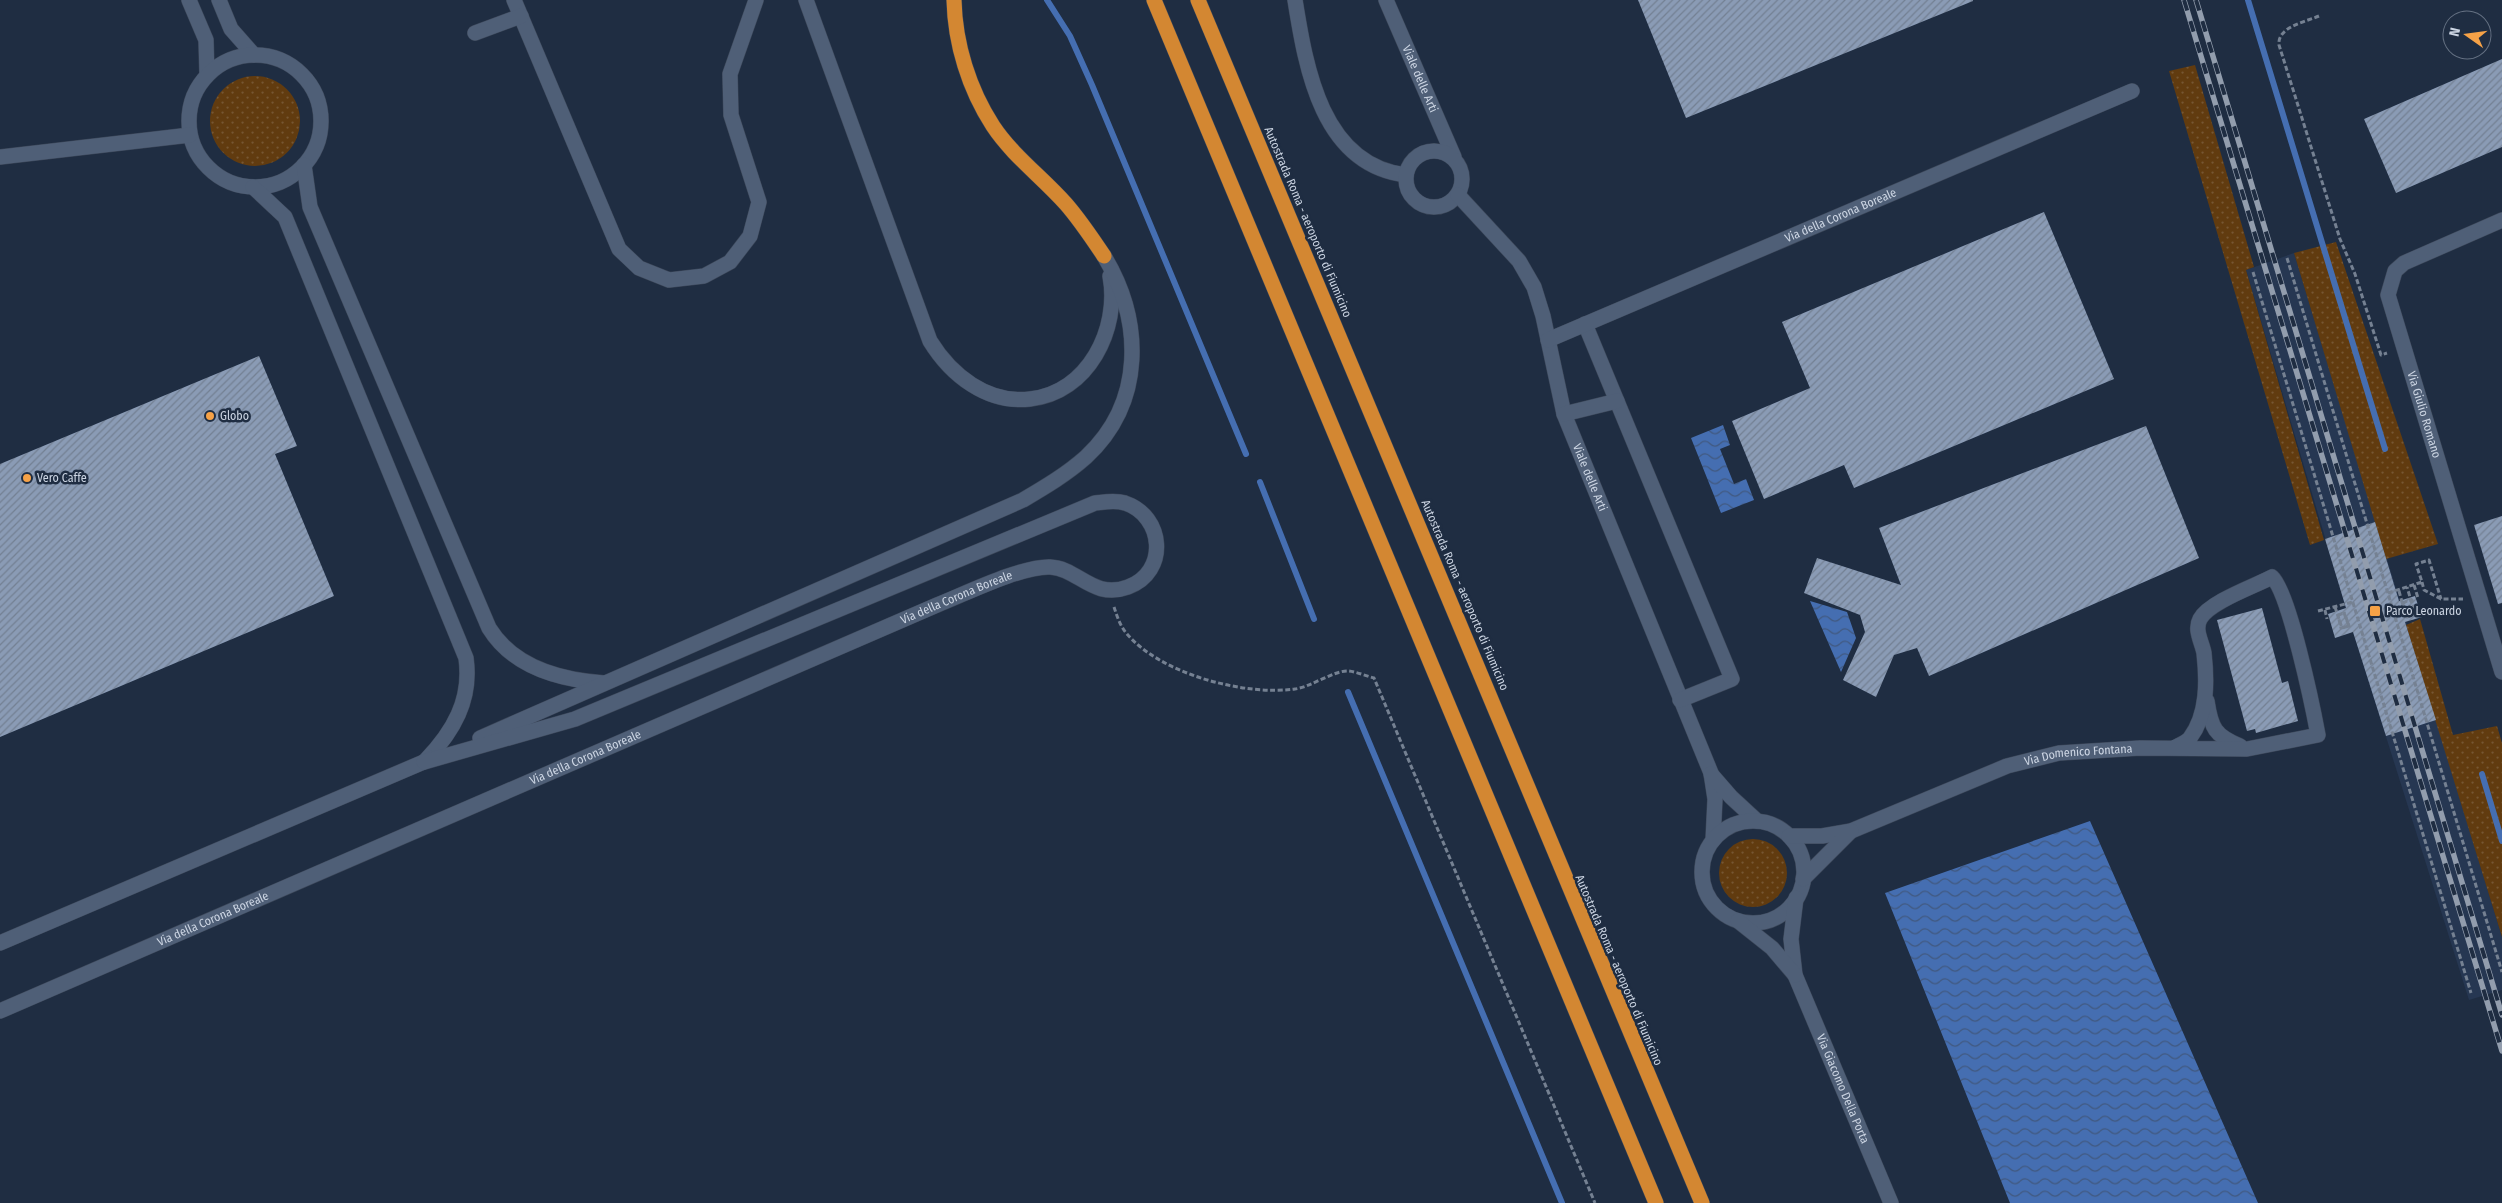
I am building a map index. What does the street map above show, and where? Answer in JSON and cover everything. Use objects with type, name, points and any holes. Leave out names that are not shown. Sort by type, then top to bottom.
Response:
[{"type":"highway","points":[[954,0],[957,35],[963,59],[981,105],[994,126],[1018,156],[1066,204],[1104,256]]},
{"type":"highway","points":[[1154,0],[1656,1203]]},
{"type":"highway","name":"Autostrada Roma - aeroporto di Fiumicino","points":[[1198,0],[1702,1203]]},
{"type":"street","points":[[189,0],[206,40],[207,75]]},
{"type":"street","points":[[219,0],[231,29],[254,55]]},
{"type":"street","points":[[514,0],[619,249],[639,268],[669,280],[704,276],[730,262],[750,236],[759,202],[731,115],[730,74],[756,0]]},
{"type":"street","points":[[806,0],[930,341],[949,367],[961,378],[988,393],[1016,399],[1030,399],[1059,389],[1084,371],[1102,346],[1112,317],[1112,286],[1104,256]]},
{"type":"street","points":[[1295,0],[1308,67],[1318,98],[1330,122],[1344,142],[1367,163],[1391,173],[1406,174]]},
{"type":"street","name":"Viale delle Arti","points":[[1386,0],[1454,158],[1459,164],[1463,179],[1458,194],[1520,261],[1539,302],[1564,414],[1711,773],[1715,799],[1713,840]]},
{"type":"street","points":[[475,33],[521,16]]},
{"type":"street","points":[[254,55],[275,58],[294,68],[310,84],[319,103],[321,125],[316,146],[304,165],[290,177],[272,185],[254,187],[236,185],[220,178],[206,166],[196,151],[190,135],[189,119],[191,103],[197,88],[207,75],[221,64],[236,57],[254,55]]},
{"type":"street","name":"Via della Corona Boreale","points":[[1548,340],[2132,91]]},
{"type":"street","points":[[0,158],[190,135]]},
{"type":"street","points":[[1454,158],[1438,150],[1429,150],[1414,159],[1406,174],[1410,193],[1424,205],[1442,206],[1451,202],[1458,194]]},
{"type":"street","points":[[304,165],[310,207],[489,628],[497,641],[524,662],[568,679],[606,684]]},
{"type":"street","points":[[254,187],[285,217],[463,648],[468,679],[462,707],[442,744],[424,762]]},
{"type":"street","name":"Via Giulio Romano","points":[[2502,220],[2404,262],[2395,271],[2389,287],[2388,299],[2502,672]]},
{"type":"street","points":[[0,943],[606,684],[1023,500],[1072,470],[1102,439],[1114,421],[1123,401],[1130,374],[1132,337],[1130,316],[1115,275],[1104,256]]},
{"type":"street","points":[[1585,324],[1732,679],[1680,700]]},
{"type":"street","points":[[1564,414],[1617,401]]},
{"type":"street","points":[[424,762],[575,719],[1022,532],[1094,503],[1113,501],[1134,507],[1143,513],[1154,530],[1157,549],[1156,558],[1145,577],[1127,588],[1108,590]]},
{"type":"street","name":"Via della Corona Boreale","points":[[0,1012],[937,605],[1017,574],[1043,568],[1054,568],[1066,572],[1096,588],[1108,590]]},
{"type":"street","name":"Via Domenico Fontana","points":[[1789,836],[1822,836],[1851,831],[2008,766],[2058,753],[2174,748],[2247,749],[2318,735],[2313,704],[2287,606],[2278,583],[2272,577],[2220,603],[2200,619],[2197,628],[2204,652],[2206,694]]},
{"type":"street","points":[[2174,748],[2189,739],[2199,722],[2206,694]]},
{"type":"street","points":[[2206,694],[2214,729],[2224,740],[2247,749]]},
{"type":"street","name":"Viale delle Arti","points":[[1711,773],[1731,797],[1757,821]]},
{"type":"street","points":[[1713,840],[1720,833],[1736,824],[1757,821],[1778,827],[1789,836]]},
{"type":"street","name":"Via Domenico Fontana","points":[[1803,879],[1851,831]]},
{"type":"street","name":"Via Giacomo Della Porta","points":[[1789,836],[1801,857],[1803,879],[1796,898],[1792,939],[1795,975]]},
{"type":"street","name":"Via Giacomo Della Porta","points":[[1713,840],[1703,863],[1703,881],[1709,898],[1715,906],[1737,920],[1772,948],[1795,975],[1891,1203]]},
{"type":"street","name":"Via Giacomo Della Porta","points":[[1737,920],[1754,922],[1772,919],[1789,907],[1796,898]]},
{"type":"path","points":[[2319,16],[2283,31],[2279,37],[2279,45],[2340,239],[2355,274],[2381,355],[2403,348]]},
{"type":"path","points":[[2287,258],[2502,972]]},
{"type":"path","points":[[2252,272],[2471,993]]},
{"type":"path","points":[[2440,599],[2429,560],[2416,564],[2424,590],[2440,599],[2456,600],[2477,595]]},
{"type":"path","points":[[2388,593],[2422,582]]},
{"type":"path","points":[[2414,585],[2418,598]]},
{"type":"path","points":[[2399,591],[2407,617],[2416,614],[2412,600],[2407,602],[2403,603],[2407,616],[2415,614],[2407,587]]},
{"type":"path","points":[[1108,590],[1118,618],[1128,635],[1153,656],[1189,674],[1249,689],[1296,689],[1347,671],[1374,678],[1595,1203]]},
{"type":"path","points":[[2318,611],[2353,602]]},
{"type":"path","points":[[2342,606],[2349,626]]},
{"type":"path","points":[[2335,607],[2342,628],[2349,626]]},
{"type":"path","points":[[2325,610],[2327,619]]},
{"type":"path","points":[[2344,613],[2349,626],[2341,628],[2338,615],[2344,613]]},
{"type":"shaded area","points":[[2195,65],[2254,267],[2246,270],[2324,540],[2310,545],[2169,71]]},
{"type":"shaded area","points":[[255,76],[272,79],[287,89],[297,104],[300,121],[297,138],[287,153],[272,163],[255,166],[238,163],[223,153],[213,138],[210,121],[213,104],[223,89],[238,79]]},
{"type":"shaded area","points":[[2336,242],[2438,544],[2386,559],[2294,253]]},
{"type":"shaded area","points":[[2294,253],[2502,937],[2502,990],[2469,1000],[2353,632],[2246,270]]},
{"type":"shaded area","points":[[2420,619],[2453,735],[2497,726],[2502,743],[2502,937],[2406,625]]},
{"type":"shaded area","points":[[1746,839],[1760,839],[1772,844],[1782,854],[1787,866],[1787,880],[1782,892],[1772,902],[1760,907],[1746,907],[1734,902],[1724,892],[1719,880],[1719,866],[1724,854],[1734,844]]},
{"type":"water","points":[[1723,425],[1730,445],[1720,449],[1734,484],[1746,479],[1754,500],[1721,513],[1691,438]]},
{"type":"water","points":[[1810,601],[1847,612],[1856,638],[1841,672]]},
{"type":"water","points":[[2090,821],[2258,1203],[2010,1203],[1885,893]]},
{"type":"building","points":[[1638,0],[1973,0],[1973,1],[1686,118]]},
{"type":"building","points":[[2502,59],[2502,147],[2396,193],[2364,119]]},
{"type":"building","points":[[2044,212],[2114,379],[1854,488],[1844,465],[1764,499],[1732,421],[1810,388],[1782,322]]},
{"type":"building","points":[[259,356],[297,446],[275,454],[334,596],[0,737],[0,464]]},
{"type":"building","points":[[2146,426],[2199,558],[1929,676],[1917,648],[1894,655],[1876,697],[1843,680],[1865,632],[1860,615],[1804,593],[1817,558],[1901,585],[1879,528]]},
{"type":"building","points":[[2502,516],[2502,603],[2498,604],[2474,525]]},
{"type":"building","points":[[2375,522],[2399,601],[2415,596],[2422,617],[2405,622],[2436,720],[2386,736],[2353,632],[2335,638],[2328,614],[2346,608],[2325,539]]},
{"type":"building","points":[[2262,608],[2282,683],[2288,681],[2298,721],[2256,733],[2255,729],[2247,731],[2217,620]]},
{"type":"waterway","points":[[1047,0],[1070,36],[1092,85],[1246,454]]},
{"type":"waterway","points":[[2248,0],[2385,449]]},
{"type":"waterway","points":[[1260,482],[1314,619]]},
{"type":"waterway","points":[[1348,692],[1562,1203]]},
{"type":"waterway","points":[[2482,774],[2502,841]]},
{"type":"railway","points":[[2184,0],[2502,1051]]},
{"type":"railway","points":[[2196,0],[2502,1015]]},
{"type":"place","name":"Globo","points":[[210,416]]},
{"type":"place","name":"Vero Caffe","points":[[27,478]]},
{"type":"place","name":"Parco Leonardo","points":[[2375,611]]}]
